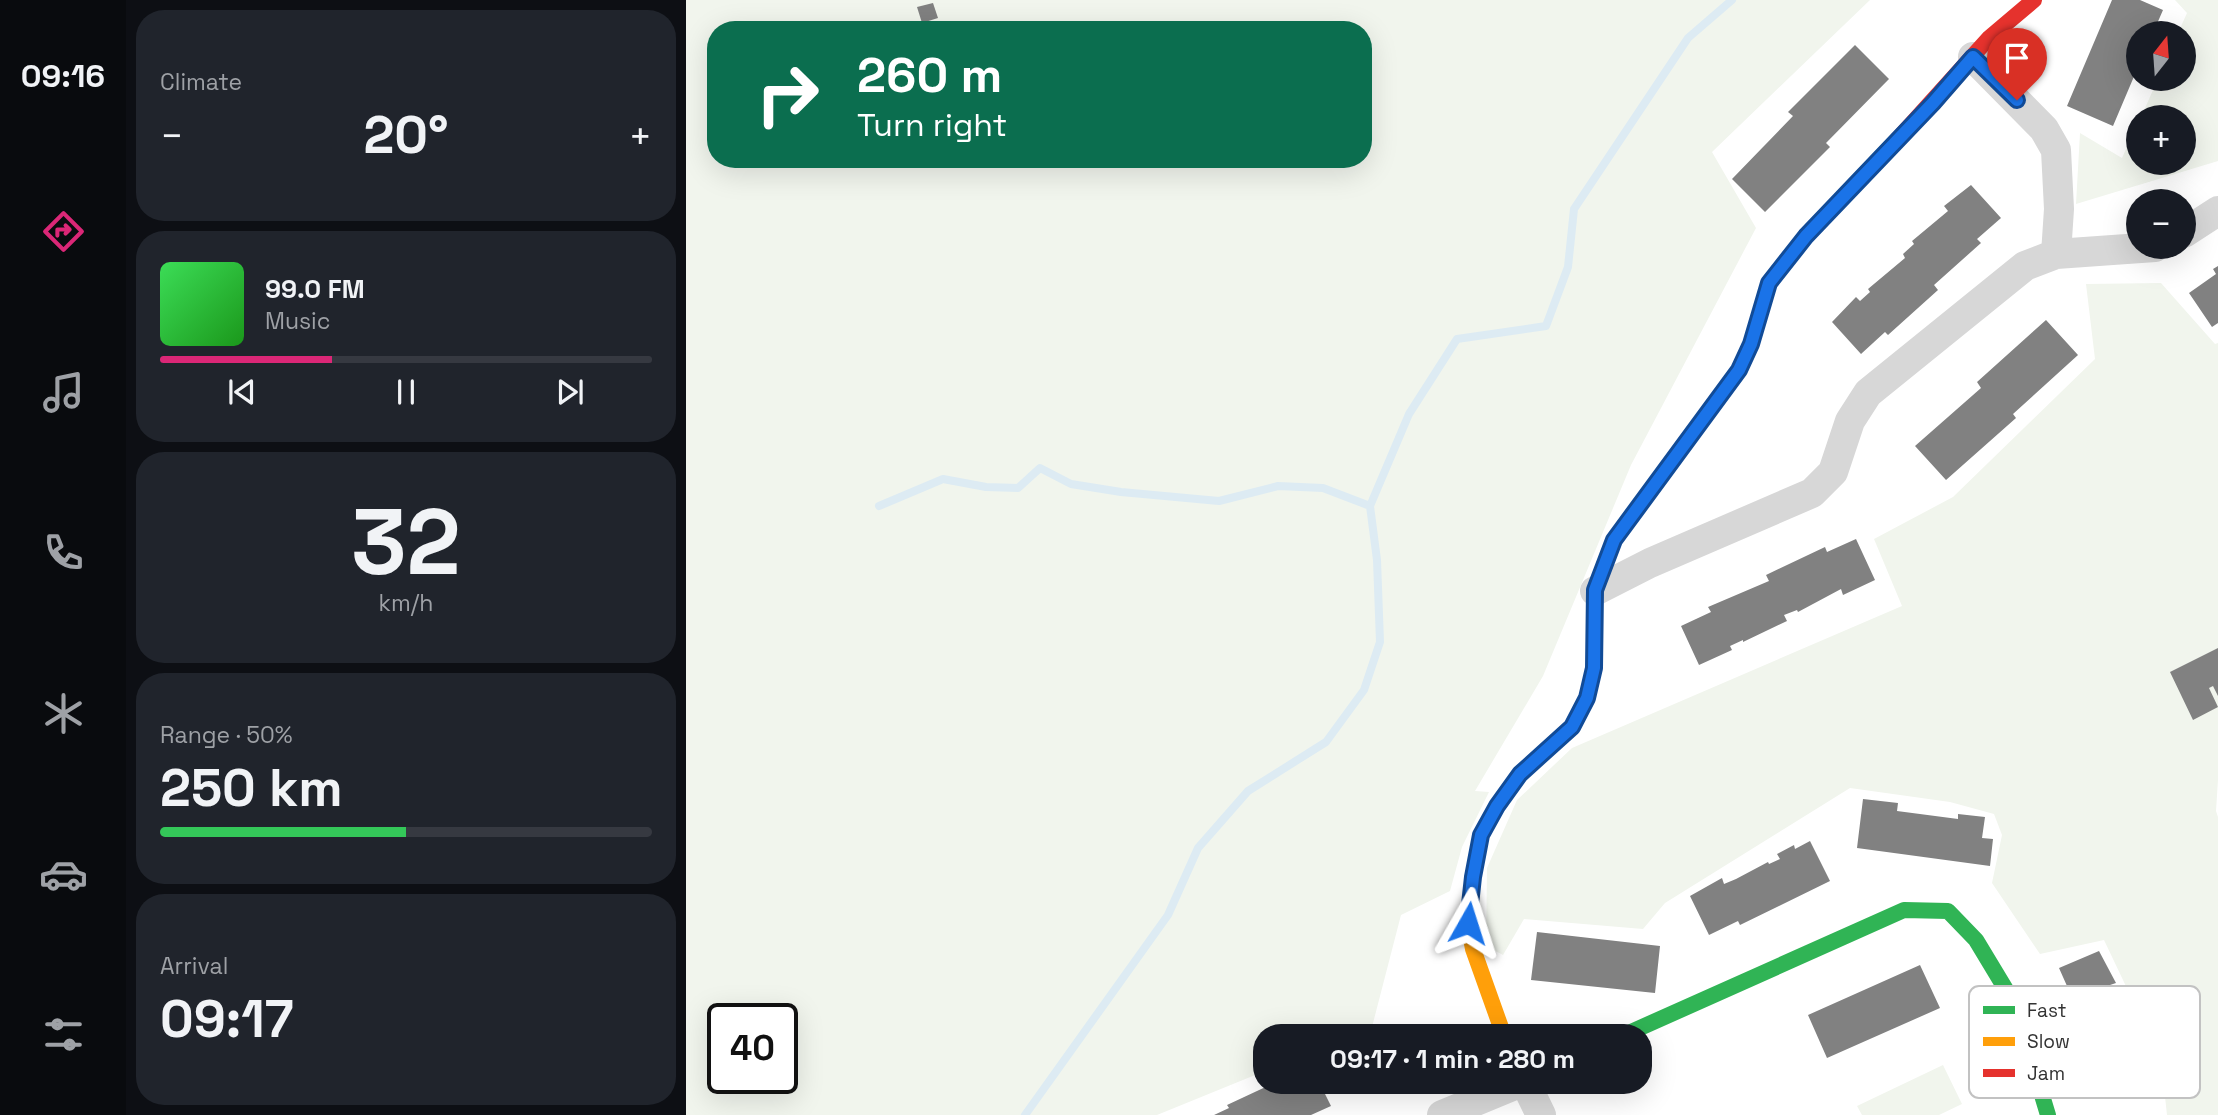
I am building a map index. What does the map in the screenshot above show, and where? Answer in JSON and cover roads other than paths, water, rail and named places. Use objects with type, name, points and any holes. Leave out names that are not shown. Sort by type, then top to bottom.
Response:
[{"type":"street","points":[[1500,1024],[1473,949],[1468,923],[1481,835],[1497,806],[1520,774],[1572,727],[1587,698],[1594,668],[1595,590],[1614,540],[1739,370],[1751,344],[1769,283],[1806,236],[1933,103],[1989,38],[2034,0]]},
{"type":"street","points":[[1973,57],[2044,129],[2056,150],[2059,209],[2056,254]]},
{"type":"street","points":[[2196,225],[2218,211]]},
{"type":"street","points":[[1595,590],[1650,563],[1812,493],[1833,472],[1850,421],[1868,393],[2025,265],[2056,254],[2126,249]]},
{"type":"street","points":[[1649,1024],[1904,910],[1948,911],[1976,940],[2004,986]]},
{"type":"street","points":[[1442,1115],[1494,1094]]},
{"type":"street","points":[[1530,1094],[1541,1115]]},
{"type":"street","points":[[2043,1098],[2048,1115]]},
{"type":"waterway","points":[[1025,1115],[1168,915],[1198,848],[1248,791],[1326,742],[1364,690],[1380,642],[1377,560],[1370,506],[1409,414],[1457,339],[1546,326],[1568,267],[1574,209],[1688,38],[1732,0]]},
{"type":"waterway","points":[[879,506],[943,479],[986,487],[1018,488],[1040,468],[1071,484],[1121,492],[1219,501],[1278,486],[1323,488],[1370,506]]}]
